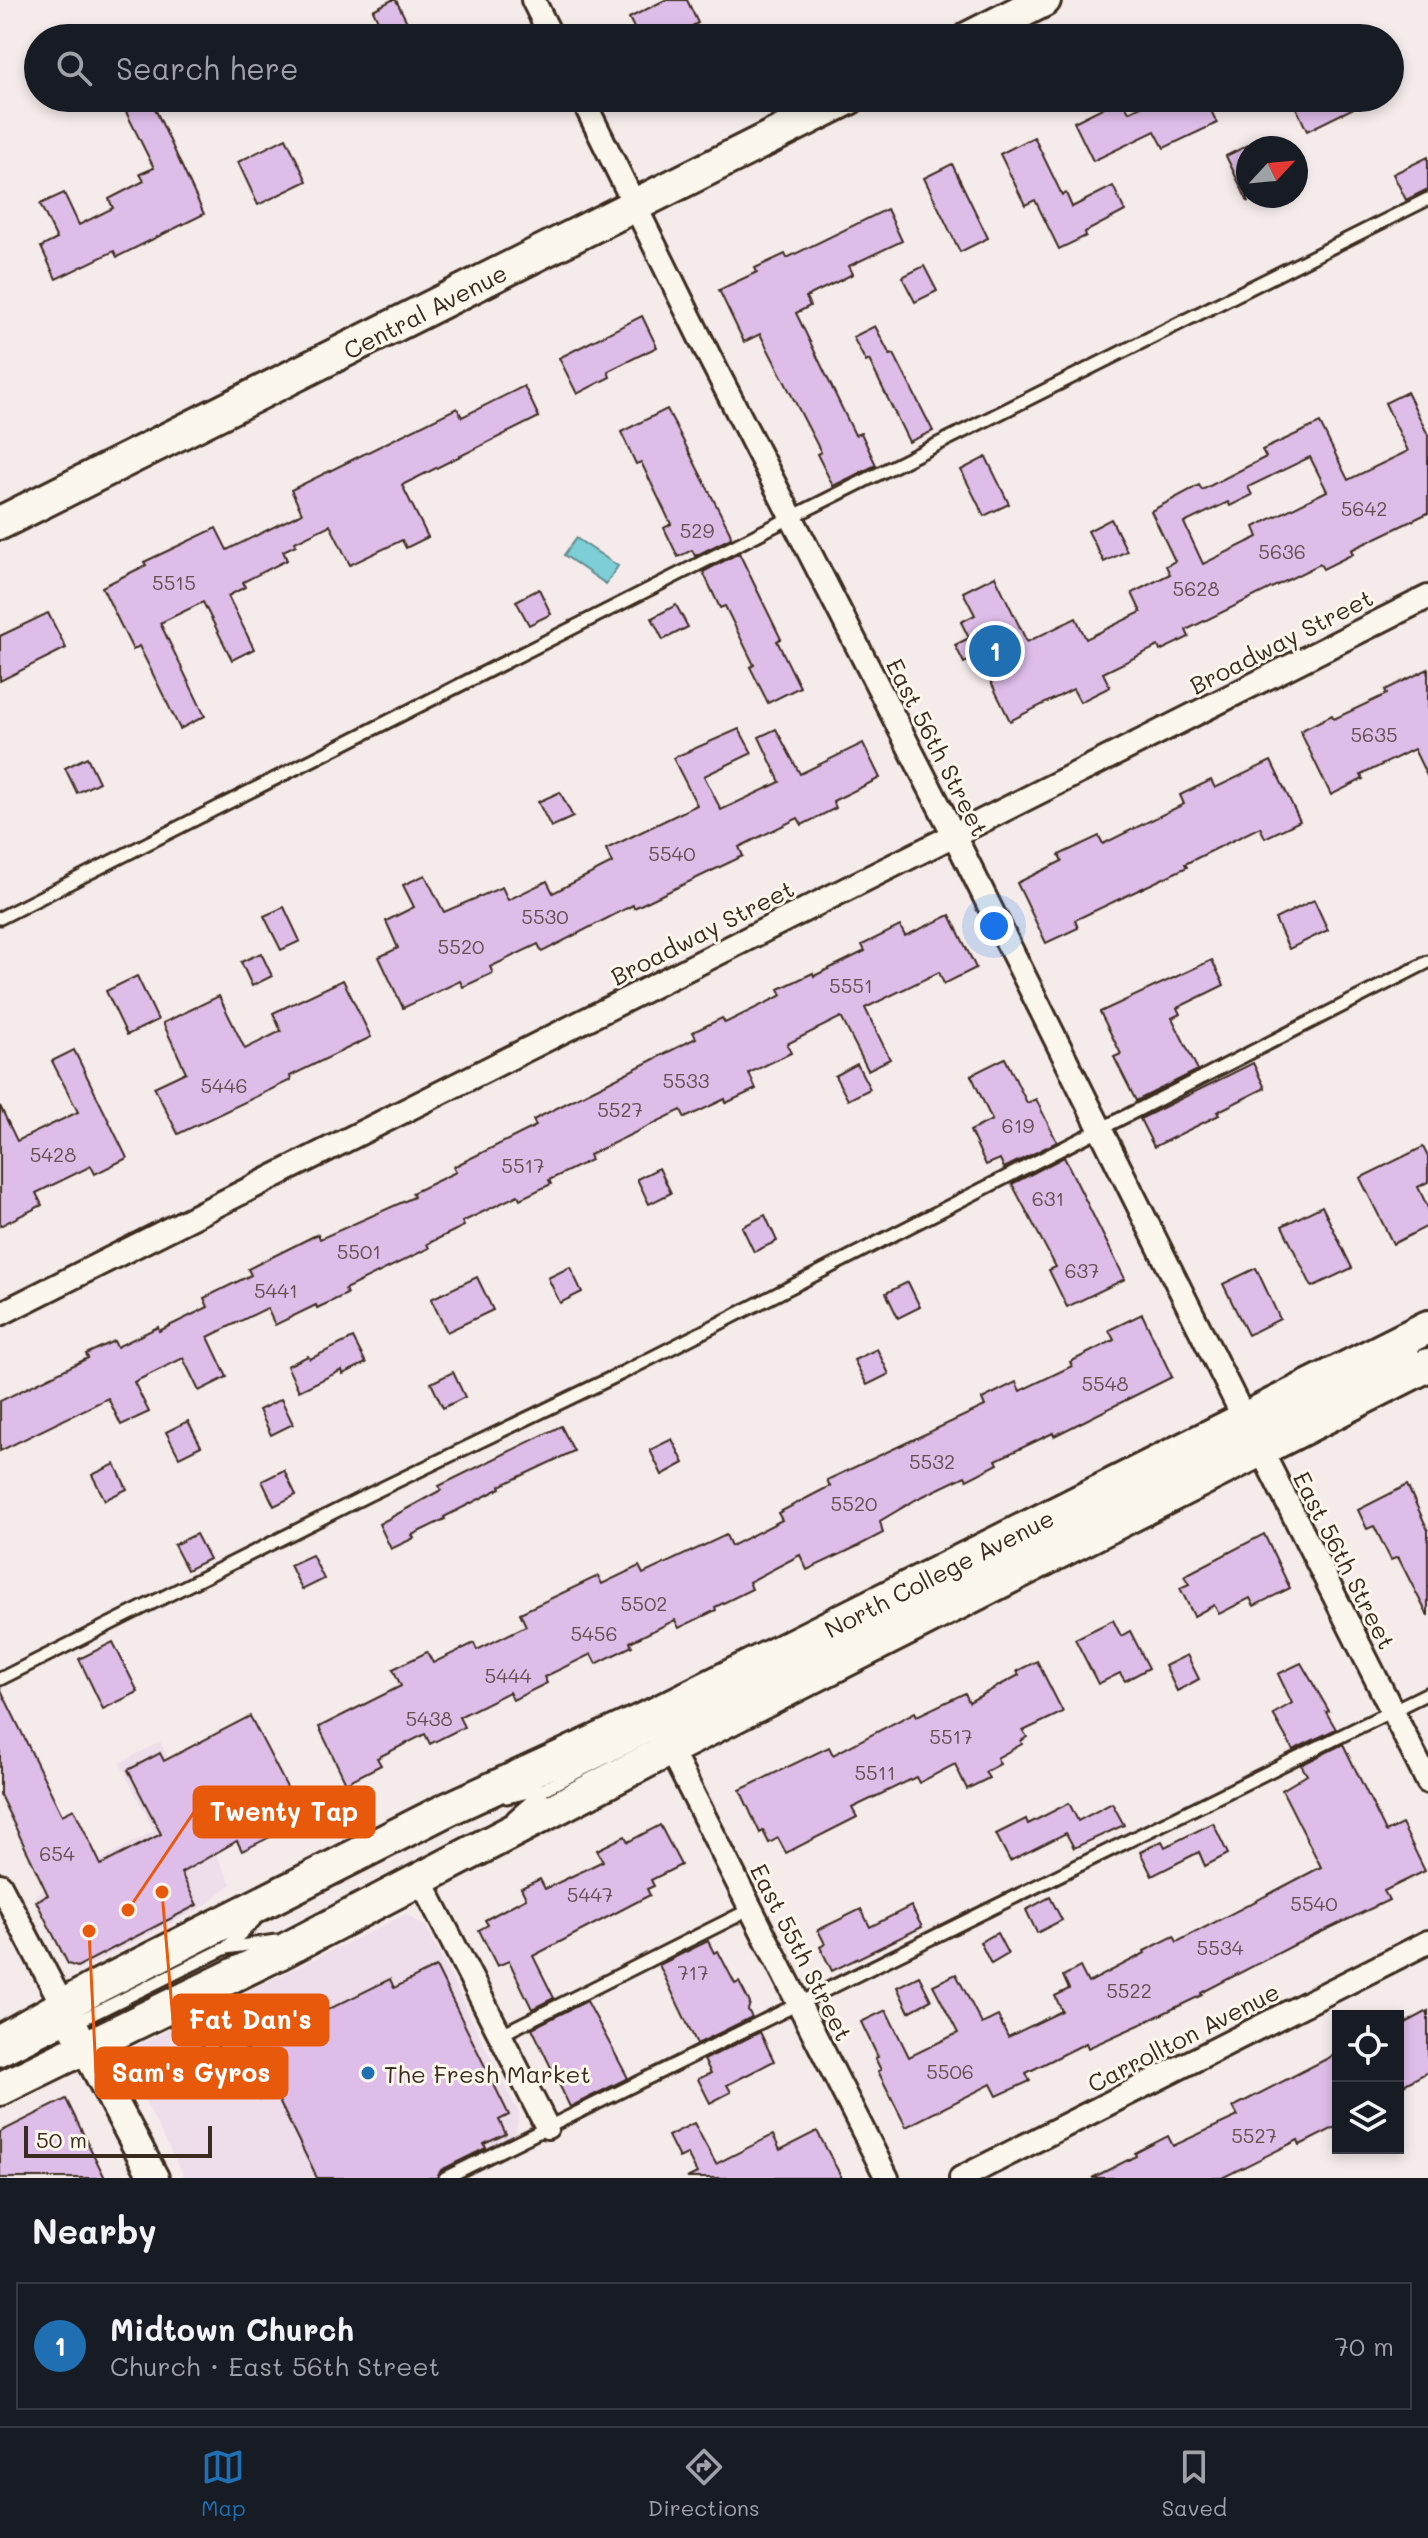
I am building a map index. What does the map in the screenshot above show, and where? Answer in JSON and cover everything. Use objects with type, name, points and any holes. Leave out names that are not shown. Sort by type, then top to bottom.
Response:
[{"type":"main road","points":[[997,24],[1044,0]]},
{"type":"main road","name":"Central Avenue","points":[[0,523],[821,112]]},
{"type":"main road","name":"North College Avenue","points":[[0,2041],[187,1998],[310,1937],[670,1749],[1252,1434],[1428,1327]]},
{"type":"main road","name":"North College Avenue","points":[[0,2089],[74,2026],[286,1891],[446,1810],[1252,1434],[1428,1365]]},
{"type":"street","points":[[533,0],[545,24]]},
{"type":"street","name":"East 56th Street","points":[[589,112],[1428,1782]]},
{"type":"street","name":"Broadway Street","points":[[0,1314],[1428,597]]},
{"type":"street","name":"East 55th Street","points":[[670,1749],[887,2178]]},
{"type":"street","points":[[421,1880],[547,2127]]},
{"type":"street","points":[[0,1885],[154,2178]]},
{"type":"street","name":"Carrollton Avenue","points":[[961,2178],[1428,1942]]},
{"type":"lane","points":[[0,918],[1428,199]]},
{"type":"lane","points":[[0,1679],[368,1495],[626,1371],[1428,962]]},
{"type":"lane","name":"North College Avenue","points":[[446,1810],[546,1788],[1428,1345]]},
{"type":"lane","points":[[445,2178],[1428,1693]]},
{"type":"lane","name":"North College Avenue","points":[[469,1855],[546,1788]]},
{"type":"lane","name":"North College Avenue","points":[[0,2060],[226,1948],[286,1891]]},
{"type":"lane","points":[[500,2035],[751,1909]]},
{"type":"lane","name":"North College Avenue","points":[[226,1948],[310,1937]]},
{"type":"lane","points":[[187,1998],[211,2047]]},
{"type":"path","points":[[232,2057],[238,2054],[237,2047]]},
{"type":"shaded area","points":[[160,1742],[231,1884],[203,1907],[80,1970],[70,1966],[35,1900],[36,1894],[154,1831],[120,1763]]},
{"type":"shaded area","points":[[406,1914],[426,1927],[520,2116],[512,2139],[431,2178],[185,2178],[129,2071],[130,2049]]},
{"type":"water","points":[[576,538],[618,566],[606,584],[564,555]]},
{"type":"building","points":[[396,0],[408,24],[377,24],[373,10]]},
{"type":"building","points":[[665,0],[687,0],[698,23],[632,24],[629,18]]},
{"type":"building","points":[[126,112],[157,112],[204,214],[117,257],[114,251],[56,279],[41,247],[57,239],[40,204],[64,193],[79,225],[113,208],[109,199],[144,181],[140,174],[154,168]]},
{"type":"building","points":[[1094,112],[1212,112],[1217,123],[1164,148],[1155,131],[1093,161],[1074,122]]},
{"type":"building","points":[[1298,112],[1346,112],[1307,131]]},
{"type":"building","points":[[1034,137],[1062,195],[1066,193],[1072,207],[1113,186],[1125,211],[1059,249],[1035,200],[1025,205],[1000,154]]},
{"type":"building","points":[[286,138],[307,181],[258,205],[238,162]]},
{"type":"building","points":[[1236,151],[1236,177],[1226,156]]},
{"type":"building","points":[[1428,157],[1428,189],[1406,200],[1393,174]]},
{"type":"building","points":[[952,164],[988,238],[960,252],[924,178]]},
{"type":"building","points":[[887,209],[902,241],[849,266],[853,274],[806,297],[810,306],[796,313],[855,435],[861,433],[876,465],[833,486],[817,454],[821,452],[760,334],[744,342],[719,290],[757,272],[755,268],[785,254],[787,258]]},
{"type":"building","points":[[924,266],[937,291],[915,302],[902,277]]},
{"type":"building","points":[[642,316],[657,347],[608,371],[610,377],[577,394],[559,358]]},
{"type":"building","points":[[875,326],[890,355],[894,354],[933,431],[909,442],[869,360],[866,362],[853,337]]},
{"type":"building","points":[[524,386],[539,417],[402,485],[428,537],[406,548],[402,540],[350,565],[330,525],[295,542],[296,545],[283,551],[287,560],[243,582],[245,587],[228,596],[254,649],[232,660],[203,602],[160,623],[205,716],[180,729],[139,646],[133,650],[102,587],[146,565],[144,562],[216,528],[227,550],[302,513],[291,490],[457,408],[462,417]]},
{"type":"building","points":[[1407,392],[1428,435],[1428,513],[1351,550],[1353,554],[1323,569],[1320,564],[1186,630],[1189,637],[1160,651],[1158,646],[1103,673],[1110,687],[1080,702],[1073,689],[1010,721],[978,656],[964,663],[955,645],[969,638],[961,622],[975,615],[963,592],[995,576],[1027,642],[1076,618],[1086,639],[1141,612],[1132,593],[1170,574],[1166,566],[1175,561],[1151,511],[1199,485],[1202,490],[1266,457],[1262,450],[1320,423],[1348,480],[1408,451],[1385,403]],"holes":[[[1310,457],[1327,491],[1254,527],[1258,537],[1203,564],[1184,523],[1228,502],[1230,506],[1252,495],[1248,487]]]},
{"type":"building","points":[[667,409],[730,532],[731,538],[695,556],[692,550],[678,557],[664,528],[671,524],[641,462],[636,464],[621,432]]},
{"type":"building","points":[[986,457],[1009,504],[984,516],[961,470]]},
{"type":"building","points":[[1111,519],[1127,551],[1104,562],[1088,531]]},
{"type":"building","points":[[739,553],[781,639],[777,641],[800,687],[768,703],[750,667],[754,665],[725,606],[720,608],[703,572]]},
{"type":"building","points":[[539,589],[551,614],[529,625],[516,601]]},
{"type":"building","points":[[676,605],[688,627],[663,640],[652,618]]},
{"type":"building","points":[[48,613],[66,648],[0,681],[0,636]]},
{"type":"building","points":[[1428,669],[1428,778],[1414,749],[1361,775],[1363,779],[1331,795],[1300,731],[1387,694],[1385,690]]},
{"type":"building","points":[[739,729],[752,753],[704,776],[721,810],[780,782],[759,737],[776,729],[800,774],[863,743],[880,778],[833,801],[836,808],[802,825],[798,818],[739,847],[743,856],[634,908],[633,905],[542,952],[538,944],[490,967],[493,973],[463,987],[460,981],[403,1008],[379,957],[398,948],[386,921],[414,907],[403,885],[425,875],[444,912],[502,887],[508,900],[547,881],[553,893],[612,863],[606,849],[697,805],[673,758]]},
{"type":"building","points":[[87,757],[99,782],[77,793],[65,768]]},
{"type":"building","points":[[1271,761],[1300,821],[1265,838],[1260,827],[1185,864],[1187,867],[1075,920],[1078,928],[1046,943],[1017,883],[1062,861],[1059,855],[1099,836],[1103,844],[1184,804],[1180,795],[1211,780],[1215,788]]},
{"type":"building","points":[[560,792],[573,817],[551,827],[538,802]]},
{"type":"building","points":[[1314,900],[1328,930],[1289,949],[1275,919]]},
{"type":"building","points":[[284,907],[300,941],[281,950],[264,916]]},
{"type":"building","points":[[950,915],[976,968],[944,984],[939,972],[865,1008],[890,1059],[868,1070],[841,1017],[787,1044],[791,1053],[749,1073],[756,1089],[726,1103],[725,1099],[685,1118],[681,1110],[589,1155],[591,1160],[549,1180],[551,1184],[520,1199],[518,1195],[462,1222],[464,1226],[427,1244],[429,1248],[345,1289],[347,1294],[317,1308],[316,1305],[275,1325],[267,1308],[208,1337],[227,1377],[199,1391],[183,1358],[134,1382],[149,1412],[121,1425],[108,1398],[0,1451],[0,1401],[88,1358],[86,1354],[114,1341],[117,1347],[208,1307],[204,1298],[251,1275],[248,1269],[318,1234],[320,1239],[414,1197],[412,1193],[456,1172],[453,1167],[536,1126],[533,1120],[696,1038],[693,1032],[722,1018],[725,1023],[782,995],[779,989],[865,951],[862,945],[900,926],[905,936]]},
{"type":"building","points":[[261,953],[272,976],[252,986],[241,962]]},
{"type":"building","points":[[1212,960],[1224,985],[1177,1008],[1180,1014],[1172,1018],[1198,1070],[1136,1101],[1114,1057],[1121,1054],[1100,1012]]},
{"type":"building","points":[[137,976],[158,1020],[127,1035],[106,991]]},
{"type":"building","points":[[343,980],[371,1037],[290,1076],[291,1080],[178,1134],[154,1087],[186,1072],[163,1023],[219,996],[245,1049],[281,1031],[273,1013]]},
{"type":"building","points":[[74,1050],[127,1158],[95,1174],[91,1166],[36,1193],[42,1205],[0,1226],[0,1106],[17,1141],[78,1112],[52,1061]]},
{"type":"building","points":[[1005,1058],[1027,1103],[1036,1099],[1057,1142],[1004,1168],[1000,1159],[986,1165],[970,1131],[992,1120],[971,1075]]},
{"type":"building","points":[[1253,1063],[1265,1088],[1154,1147],[1140,1119]]},
{"type":"building","points":[[857,1064],[870,1089],[848,1100],[835,1076]]},
{"type":"building","points":[[1423,1147],[1428,1157],[1428,1182],[1418,1187],[1428,1208],[1428,1226],[1393,1244],[1360,1178]]},
{"type":"building","points":[[1064,1157],[1125,1279],[1067,1307],[1049,1270],[1056,1267],[1012,1184]]},
{"type":"building","points":[[659,1168],[671,1193],[649,1204],[637,1179]]},
{"type":"building","points":[[1322,1206],[1352,1268],[1312,1287],[1282,1226]]},
{"type":"building","points":[[765,1215],[777,1241],[754,1252],[742,1227]]},
{"type":"building","points":[[570,1267],[582,1292],[560,1303],[548,1278]]},
{"type":"building","points":[[1256,1268],[1280,1319],[1248,1335],[1223,1284]]},
{"type":"building","points":[[477,1277],[493,1310],[447,1332],[431,1299]]},
{"type":"building","points":[[908,1282],[920,1307],[898,1318],[886,1293]]},
{"type":"building","points":[[1142,1314],[1172,1377],[1054,1436],[1053,1433],[996,1460],[998,1464],[967,1480],[965,1476],[917,1499],[880,1521],[883,1533],[858,1546],[807,1570],[800,1555],[749,1582],[752,1589],[715,1607],[716,1610],[679,1628],[675,1620],[630,1642],[632,1646],[596,1664],[591,1654],[544,1677],[547,1683],[513,1700],[509,1692],[459,1717],[464,1727],[430,1744],[425,1734],[377,1758],[381,1765],[346,1783],[319,1727],[401,1686],[393,1669],[427,1652],[433,1663],[474,1643],[477,1650],[526,1626],[520,1613],[598,1576],[602,1584],[639,1566],[643,1574],[726,1535],[731,1546],[782,1520],[778,1513],[830,1486],[827,1480],[985,1406],[982,1399],[1016,1382],[1020,1391],[1072,1366],[1070,1362],[1114,1340],[1109,1330]]},
{"type":"building","points":[[353,1338],[366,1363],[343,1374],[342,1370],[299,1391],[287,1366],[308,1356],[310,1359]]},
{"type":"building","points":[[877,1349],[889,1374],[867,1385],[854,1360]]},
{"type":"building","points":[[453,1372],[465,1397],[443,1408],[431,1383]]},
{"type":"building","points":[[281,1399],[293,1424],[271,1435],[259,1410]]},
{"type":"building","points":[[188,1421],[201,1446],[179,1457],[166,1432]]},
{"type":"building","points":[[561,1426],[574,1451],[500,1486],[391,1549],[379,1524],[441,1490],[439,1486]]},
{"type":"building","points":[[672,1439],[684,1463],[662,1475],[650,1450]]},
{"type":"building","points":[[115,1464],[127,1489],[105,1500],[92,1475]]},
{"type":"building","points":[[284,1470],[296,1495],[274,1506],[262,1481]]},
{"type":"building","points":[[1407,1485],[1428,1530],[1428,1616],[1398,1557],[1391,1560],[1374,1526],[1367,1529],[1358,1510]]},
{"type":"building","points":[[196,1534],[209,1559],[187,1570],[174,1545]]},
{"type":"building","points":[[1264,1534],[1290,1588],[1254,1606],[1250,1598],[1219,1614],[1214,1605],[1194,1616],[1180,1588],[1189,1584],[1184,1576]]},
{"type":"building","points":[[312,1555],[324,1579],[302,1590],[290,1565]]},
{"type":"building","points":[[1113,1620],[1121,1636],[1130,1631],[1149,1668],[1125,1681],[1120,1673],[1098,1684],[1075,1639]]},
{"type":"building","points":[[113,1642],[138,1692],[103,1709],[79,1659]]},
{"type":"building","points":[[1187,1655],[1199,1679],[1177,1691],[1165,1666]]},
{"type":"building","points":[[1037,1661],[1063,1712],[1023,1731],[1027,1737],[1021,1741],[1022,1744],[997,1758],[1000,1764],[985,1772],[989,1778],[967,1789],[955,1764],[919,1783],[916,1777],[852,1808],[857,1817],[786,1853],[778,1838],[769,1843],[763,1831],[760,1833],[740,1790],[829,1747],[833,1755],[915,1712],[917,1716],[965,1693],[969,1702],[1019,1675],[1017,1671]]},
{"type":"building","points":[[1301,1663],[1336,1729],[1293,1750],[1273,1714],[1292,1703],[1278,1674]]},
{"type":"building","points":[[0,1688],[62,1815],[74,1809],[101,1865],[161,1834],[128,1770],[160,1753],[164,1761],[250,1716],[304,1820],[242,1851],[237,1841],[181,1873],[197,1905],[77,1967],[68,1964],[36,1901],[48,1895],[0,1795]]},
{"type":"building","points":[[1343,1744],[1386,1832],[1402,1824],[1425,1871],[1384,1891],[1389,1900],[1294,1945],[1202,1995],[1088,2048],[1086,2043],[1026,2073],[1030,2081],[997,2096],[991,2084],[906,2127],[878,2071],[881,2070],[875,2058],[878,2057],[861,2022],[886,2010],[909,2057],[958,2033],[933,1985],[956,1974],[982,2024],[998,2016],[1008,2037],[1062,2011],[1055,1996],[1069,1989],[1063,1976],[1080,1967],[1088,1983],[1174,1936],[1177,1942],[1321,1867],[1282,1790],[1307,1775],[1301,1765]]},
{"type":"building","points":[[1069,1803],[1078,1821],[1112,1803],[1124,1825],[1074,1848],[1066,1833],[1010,1861],[996,1834],[1026,1819],[1028,1824]]},
{"type":"building","points":[[1213,1823],[1228,1854],[1205,1866],[1199,1852],[1152,1876],[1140,1852],[1162,1841],[1165,1847]]},
{"type":"building","points":[[660,1825],[681,1865],[651,1880],[654,1886],[647,1889],[650,1895],[533,1956],[554,1998],[532,2009],[509,1961],[497,1966],[479,1930],[488,1925],[485,1920],[526,1898],[521,1888],[540,1879],[545,1889],[603,1861],[597,1850],[625,1836],[628,1842]]},
{"type":"building","points":[[1050,1897],[1062,1920],[1037,1933],[1026,1910]]},
{"type":"building","points":[[911,1906],[922,1927],[832,1971],[820,1947],[825,1944],[818,1930],[861,1909],[870,1927]]},
{"type":"building","points":[[997,1933],[1008,1954],[991,1964],[980,1942]]},
{"type":"building","points":[[708,1941],[714,1953],[718,1951],[735,1984],[739,1982],[750,2003],[748,2010],[752,2017],[697,2044],[659,1965]]},
{"type":"building","name":"The Fresh Market","points":[[436,1967],[509,2115],[499,2120],[506,2134],[484,2144],[486,2148],[441,2170],[437,2178],[317,2178],[274,2091],[260,2099],[238,2054],[390,1979],[394,1988]]},
{"type":"building","points":[[919,1976],[931,2000],[909,2012],[897,1987]]},
{"type":"building","points":[[587,2001],[628,2078],[570,2107],[532,2028]]},
{"type":"building","points":[[1428,2011],[1428,2072],[1404,2085],[1404,2082],[1404,2024]]},
{"type":"building","points":[[760,2032],[774,2061],[727,2085],[731,2092],[710,2103],[698,2079],[711,2073],[704,2060]]},
{"type":"building","points":[[1332,2056],[1332,2129],[1300,2145],[1298,2140],[1222,2178],[1092,2178],[1168,2136],[1173,2146],[1238,2116],[1233,2107]]},
{"type":"building","points":[[66,2099],[105,2178],[0,2178],[0,2132]]},
{"type":"building","points":[[694,2123],[716,2164],[773,2135],[780,2150],[817,2131],[842,2178],[687,2178],[697,2173],[687,2154],[679,2158],[668,2136]]},
{"type":"place","name":"Midtown Church","points":[[995,651]]},
{"type":"place","name":"Fat Dan's","points":[[162,1892]]},
{"type":"place","name":"Twenty Tap","points":[[128,1910]]},
{"type":"place","name":"Sam's Gyros","points":[[89,1931]]},
{"type":"place","name":"The Fresh Market","points":[[368,2073]]}]
